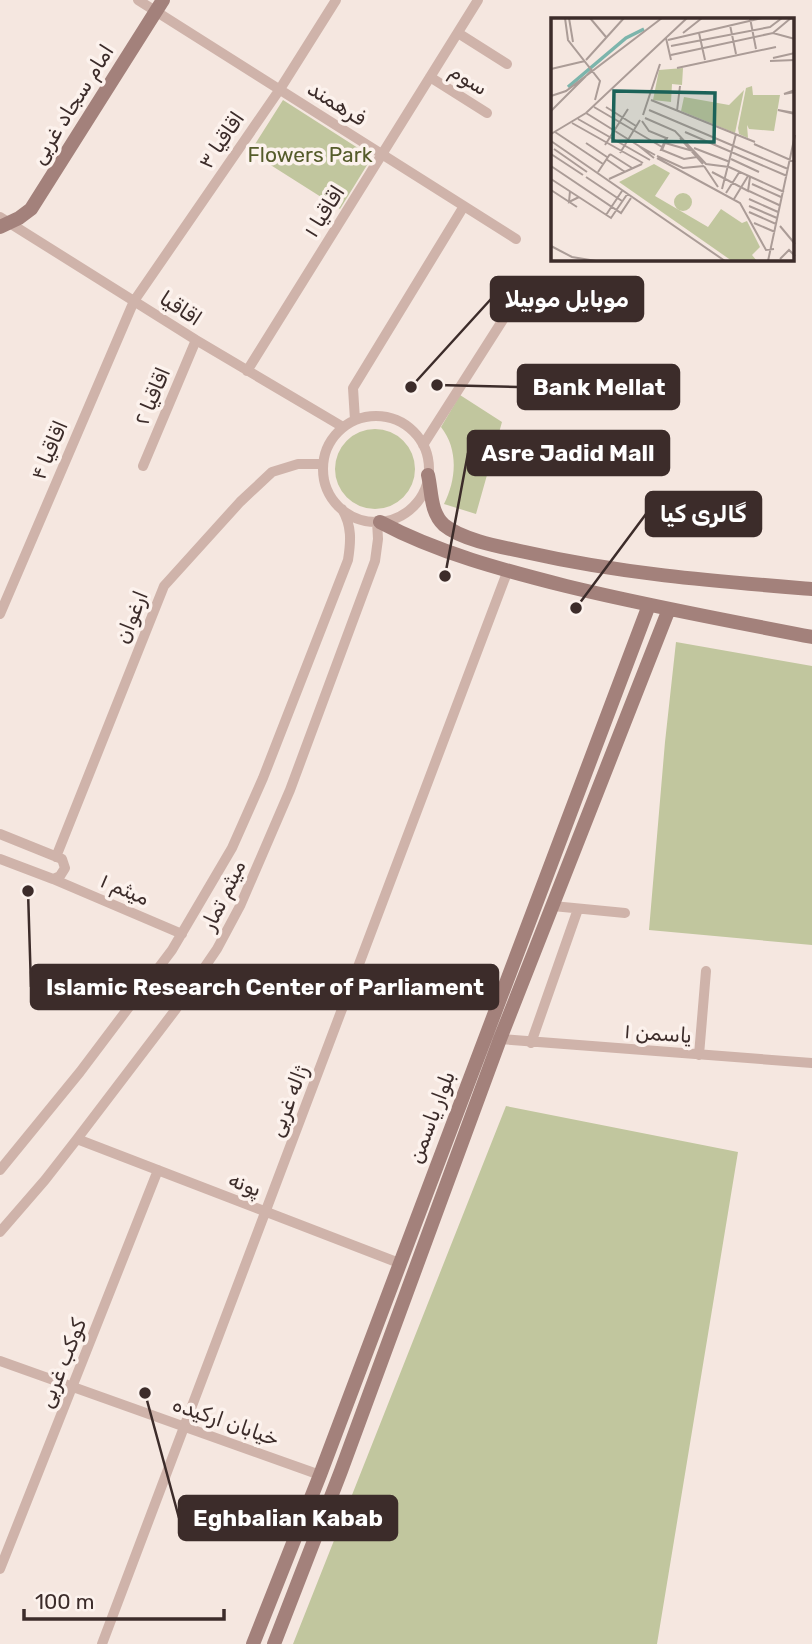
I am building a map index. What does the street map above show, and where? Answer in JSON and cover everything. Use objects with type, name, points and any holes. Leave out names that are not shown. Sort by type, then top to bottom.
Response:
[{"type":"street","name":"فرهمند","points":[[138,0],[160,5],[279,89],[516,239]]},
{"type":"street","name":"اقاقیا ۳","points":[[134,301],[279,89],[336,0]]},
{"type":"street","name":"اقاقیا ۱","points":[[247,371],[478,0]]},
{"type":"street","name":"امام سجاد غربی","points":[[3,222],[31,209],[160,5]]},
{"type":"street","points":[[458,33],[507,64]]},
{"type":"street","name":"سوم","points":[[430,78],[487,113]]},
{"type":"street","points":[[355,420],[353,387],[464,206]]},
{"type":"street","name":"اقاقیا","points":[[3,222],[196,341],[343,427]]},
{"type":"street","name":"اقاقیا ۴","points":[[0,614],[134,301]]},
{"type":"street","points":[[423,445],[506,315]]},
{"type":"street","name":"اقاقیا ۲","points":[[144,466],[196,341]]},
{"type":"street","points":[[812,589],[647,575],[501,547],[454,532],[442,522],[433,508],[428,460],[423,445],[411,429],[394,419],[375,416],[355,420],[343,427],[329,445],[323,464],[327,489],[341,509],[353,517],[379,521],[418,540],[508,570],[649,605],[812,637]]},
{"type":"street","name":"ارغوان","points":[[53,879],[60,876],[65,868],[62,859],[56,857],[164,586],[240,502],[272,472],[298,464],[323,464]]},
{"type":"street","points":[[379,521],[398,517],[412,507],[423,492],[428,475]]},
{"type":"street","name":"میثم تمار","points":[[0,1170],[80,1072],[172,950],[232,848],[263,778],[348,560],[351,540],[349,520],[341,509]]},
{"type":"street","name":"میثم تمار","points":[[0,1232],[45,1180],[176,1009],[217,949],[240,906],[290,790],[375,561],[379,521]]},
{"type":"street","name":"ژاله غربی","points":[[102,1644],[508,570]]},
{"type":"street","name":"بلوار یاسمن","points":[[253,1644],[320,1475],[649,605]]},
{"type":"street","name":"بلوار یاسمن","points":[[274,1644],[341,1471],[500,1040],[668,609]]},
{"type":"street","points":[[638,635],[650,633],[656,642]]},
{"type":"street","points":[[0,834],[56,857]]},
{"type":"street","name":"میثم ۱","points":[[0,859],[182,934]]},
{"type":"street","points":[[553,905],[625,913]]},
{"type":"street","points":[[531,1042],[578,909]]},
{"type":"street","points":[[699,1055],[705,971]]},
{"type":"street","points":[[485,1034],[500,1040]]},
{"type":"street","name":"یاسمن ۱","points":[[500,1040],[812,1063]]},
{"type":"street","name":"پونه","points":[[77,1139],[399,1263]]},
{"type":"street","name":"کوکب غربی","points":[[0,1569],[158,1170]]},
{"type":"street","name":"خیابان ارکیده","points":[[0,1361],[320,1475]]},
{"type":"green space","name":"Flowers Park","points":[[283,100],[372,157],[340,209],[250,152]]},
{"type":"green space","points":[[460,395],[502,422],[476,514],[444,504],[454,465],[451,445],[441,427]]},
{"type":"green space","points":[[367,429],[383,429],[404,440],[415,461],[415,477],[404,498],[383,509],[367,509],[353,503],[341,491],[335,477],[335,461],[341,447],[353,435]]},
{"type":"green space","points":[[676,642],[812,666],[812,945],[649,930]]},
{"type":"green space","points":[[506,1106],[738,1152],[657,1644],[293,1644]]},
{"type":"place","name":"Bank Mellat","points":[[437,385]]},
{"type":"place","name":"موبایل موبیلا","points":[[411,387]]},
{"type":"place","name":"Asre Jadid Mall","points":[[445,576]]},
{"type":"place","name":"گالری کیا","points":[[576,608]]},
{"type":"place","name":"Islamic Research Center of Parliament","points":[[28,891]]},
{"type":"place","name":"Eghbalian Kabab","points":[[145,1393]]}]
